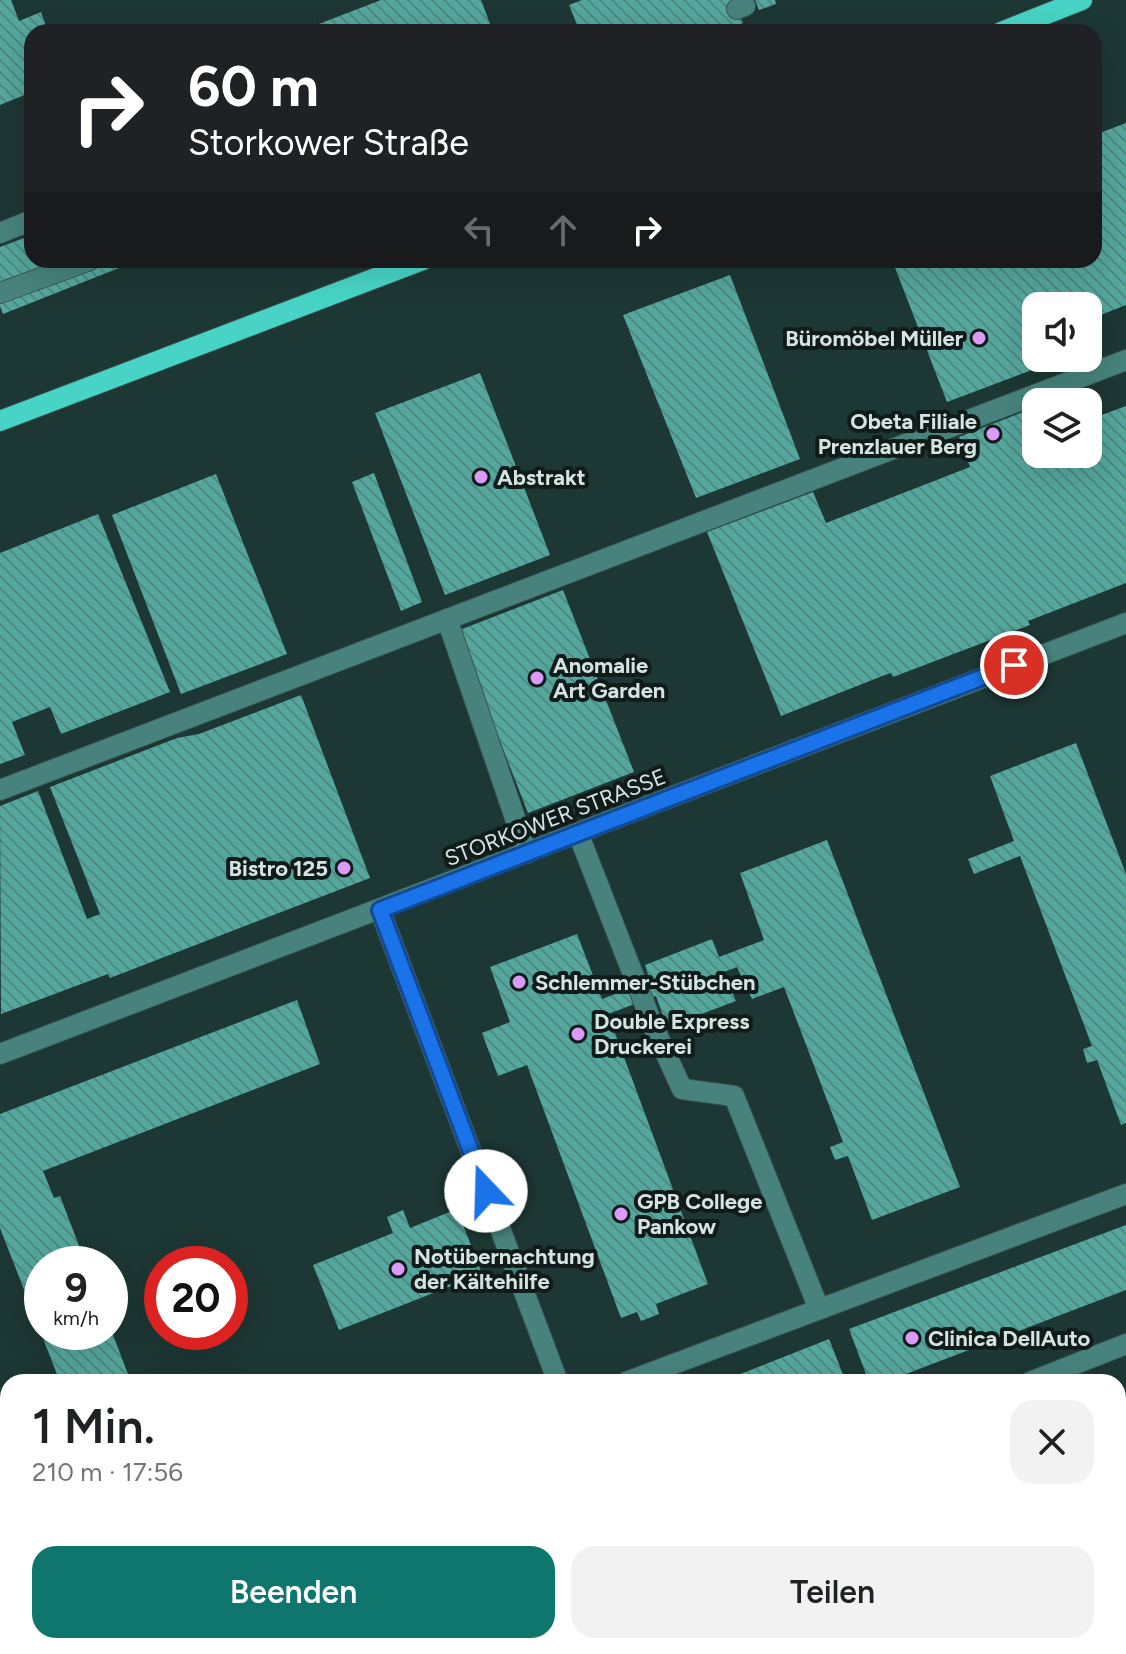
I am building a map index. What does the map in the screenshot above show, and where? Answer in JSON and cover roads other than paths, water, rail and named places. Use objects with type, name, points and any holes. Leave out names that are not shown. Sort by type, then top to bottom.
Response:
[{"type":"main road","points":[[1021,24],[1082,0]]},
{"type":"main road","points":[[0,421],[385,268]]},
{"type":"street","points":[[0,233],[24,223]]},
{"type":"street","points":[[0,293],[68,268]]},
{"type":"street","points":[[0,790],[1126,360]]},
{"type":"street","points":[[447,619],[527,853]]},
{"type":"street","name":"STORKOWER STRASSE","points":[[0,1054],[1126,623]]},
{"type":"street","points":[[578,833],[654,1028],[682,1089],[734,1096],[819,1309]]},
{"type":"street","points":[[380,910],[555,1374]]},
{"type":"street","points":[[647,1374],[1126,1194]]},
{"type":"street","points":[[1050,1374],[1126,1344]]},
{"type":"place","name":"Büromöbel Müller","points":[[979,338]]},
{"type":"place","name":"Obeta Filiale Prenzlauer Berg","points":[[993,434]]},
{"type":"place","name":"Abstrakt","points":[[481,477]]},
{"type":"place","name":"Anomalie Art Garden","points":[[537,678]]},
{"type":"place","name":"Bistro 125","points":[[344,868]]},
{"type":"place","name":"Schlemmer-Stübchen","points":[[519,982]]},
{"type":"place","name":"Double Express Druckerei","points":[[578,1034]]},
{"type":"place","name":"GPB College Pankow","points":[[621,1214]]},
{"type":"place","name":"Notübernachtung der Kältehilfe","points":[[398,1269]]},
{"type":"place","name":"Clinica DellAuto","points":[[912,1338]]}]
